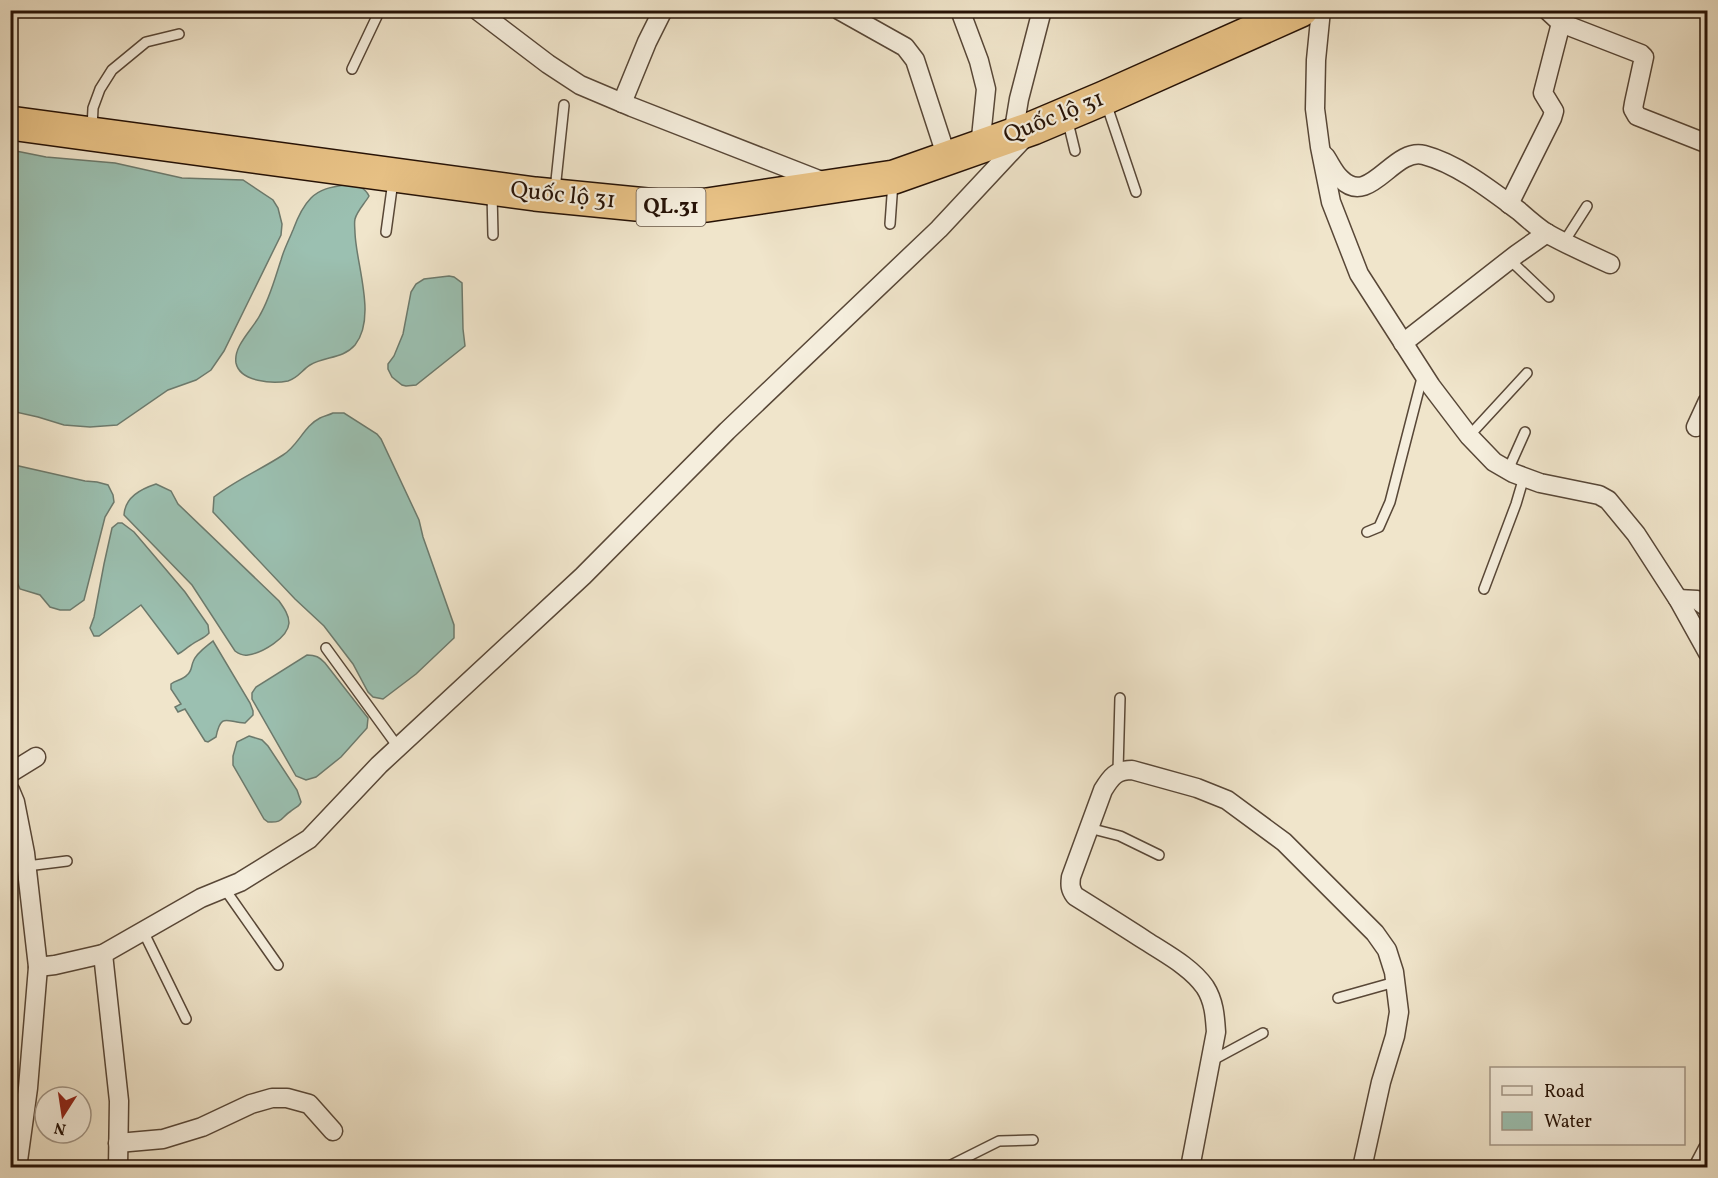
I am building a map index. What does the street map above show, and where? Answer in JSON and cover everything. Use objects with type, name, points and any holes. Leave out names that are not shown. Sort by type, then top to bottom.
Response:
[{"type":"highway","name":"Quốc lộ 31","points":[[10,123],[492,188],[667,207],[707,205],[894,177],[1023,131],[1104,98],[1301,10]]},
{"type":"street","points":[[477,10],[548,64],[580,85],[834,186]]},
{"type":"street","points":[[622,103],[663,10]]},
{"type":"street","points":[[839,10],[905,47],[915,60],[947,158]]},
{"type":"street","points":[[960,10],[979,61],[986,89],[980,147]]},
{"type":"street","points":[[38,967],[103,954],[201,898],[240,882],[309,839],[379,765],[583,576],[727,431],[939,228],[1023,131],[1019,99],[1040,18],[1052,10]]},
{"type":"street","points":[[1321,10],[1316,60],[1315,109],[1320,147],[1331,202],[1359,274],[1423,373],[1469,436],[1494,462],[1539,483],[1599,495],[1608,500],[1636,534],[1678,599],[1707,653]]},
{"type":"street","points":[[1547,10],[1561,23],[1641,54],[1644,57],[1634,103],[1637,116],[1707,144]]},
{"type":"street","points":[[1509,204],[1552,118],[1554,111],[1543,93],[1561,23]]},
{"type":"street","points":[[1320,147],[1340,178],[1349,186],[1357,188],[1367,185],[1408,155],[1424,155],[1446,164],[1493,192],[1547,233],[1610,264]]},
{"type":"street","points":[[1403,343],[1547,233]]},
{"type":"street","points":[[1696,428],[1707,401]]},
{"type":"street","points":[[1678,599],[1697,600],[1707,608]]},
{"type":"street","points":[[10,773],[36,758]]},
{"type":"street","points":[[1190,1167],[1216,1032],[1215,1013],[1211,999],[1204,987],[1190,972],[1170,956],[1076,896],[1071,890],[1071,877],[1103,790],[1118,771],[1132,770],[1197,788],[1227,800],[1284,842],[1376,933],[1387,950],[1394,972],[1399,1012],[1362,1167]]},
{"type":"street","points":[[10,790],[15,802],[27,866],[38,967],[28,1088],[17,1167]]},
{"type":"street","points":[[103,954],[119,1101],[118,1167]]},
{"type":"street","points":[[118,1143],[163,1139],[202,1127],[251,1104],[272,1098],[287,1098],[309,1104],[333,1131]]},
{"type":"street","points":[[1698,1167],[1707,1149]]},
{"type":"lane","points":[[352,69],[380,10]]},
{"type":"lane","points":[[92,134],[93,108],[100,89],[112,70],[146,42],[179,34]]},
{"type":"lane","points":[[1104,98],[1136,192]]},
{"type":"lane","points":[[554,195],[564,105]]},
{"type":"lane","points":[[1065,114],[1075,151]]},
{"type":"lane","points":[[386,232],[394,175]]},
{"type":"lane","points":[[890,224],[894,177]]},
{"type":"lane","points":[[492,188],[493,235]]},
{"type":"lane","points":[[1564,242],[1587,206]]},
{"type":"lane","points":[[1510,260],[1549,297]]},
{"type":"lane","points":[[1367,532],[1378,527],[1389,502],[1423,373]]},
{"type":"lane","points":[[1469,436],[1527,373]]},
{"type":"lane","points":[[1484,589],[1516,504],[1516,474],[1525,432]]},
{"type":"lane","points":[[326,648],[398,747]]},
{"type":"lane","points":[[1118,771],[1120,698]]},
{"type":"lane","points":[[1089,828],[1120,836],[1159,855]]},
{"type":"lane","points":[[27,866],[67,861]]},
{"type":"lane","points":[[224,888],[278,965]]},
{"type":"lane","points":[[143,931],[186,1019]]},
{"type":"lane","points":[[1338,998],[1395,982]]},
{"type":"lane","points":[[1211,1061],[1263,1033]]},
{"type":"lane","points":[[945,1167],[999,1141],[1033,1140]]},
{"type":"water","points":[[11,150],[46,157],[115,163],[182,178],[243,180],[273,200],[278,208],[282,224],[281,235],[224,351],[211,370],[196,380],[168,390],[117,425],[90,427],[64,425],[11,411]]},
{"type":"water","points":[[344,185],[362,188],[369,196],[355,219],[356,246],[365,306],[361,334],[350,350],[310,365],[291,380],[274,382],[250,378],[239,369],[236,363],[238,350],[267,302],[298,217],[305,205],[318,192]]},
{"type":"water","points":[[449,276],[462,283],[465,346],[416,385],[402,385],[392,377],[388,364],[403,334],[411,292],[416,284],[424,279]]},
{"type":"water","points":[[333,413],[344,413],[381,439],[419,520],[454,625],[454,638],[416,674],[383,699],[373,697],[368,692],[353,664],[324,626],[295,599],[213,512],[214,497],[283,455],[293,447],[314,422]]},
{"type":"water","points":[[10,464],[108,485],[113,495],[114,502],[105,517],[84,600],[70,610],[50,607],[40,595],[20,589],[11,568]]},
{"type":"water","points":[[156,484],[171,491],[178,504],[279,601],[287,614],[289,623],[288,629],[273,644],[248,655],[235,651],[192,585],[124,515],[127,503],[131,499],[145,488]]},
{"type":"water","points":[[122,523],[134,532],[185,592],[208,625],[207,635],[178,654],[141,605],[99,636],[94,636],[90,628],[112,528]]},
{"type":"water","points":[[213,641],[250,703],[253,715],[245,723],[223,721],[216,737],[208,742],[205,741],[185,709],[178,712],[175,707],[181,704],[171,689],[171,684],[189,673],[196,656]]},
{"type":"water","points":[[307,655],[313,655],[325,663],[368,718],[367,728],[341,757],[316,777],[306,780],[296,776],[252,699],[252,693],[256,687]]},
{"type":"water","points":[[249,736],[262,740],[268,746],[297,790],[300,804],[279,821],[268,822],[264,819],[233,765],[237,742]]}]
